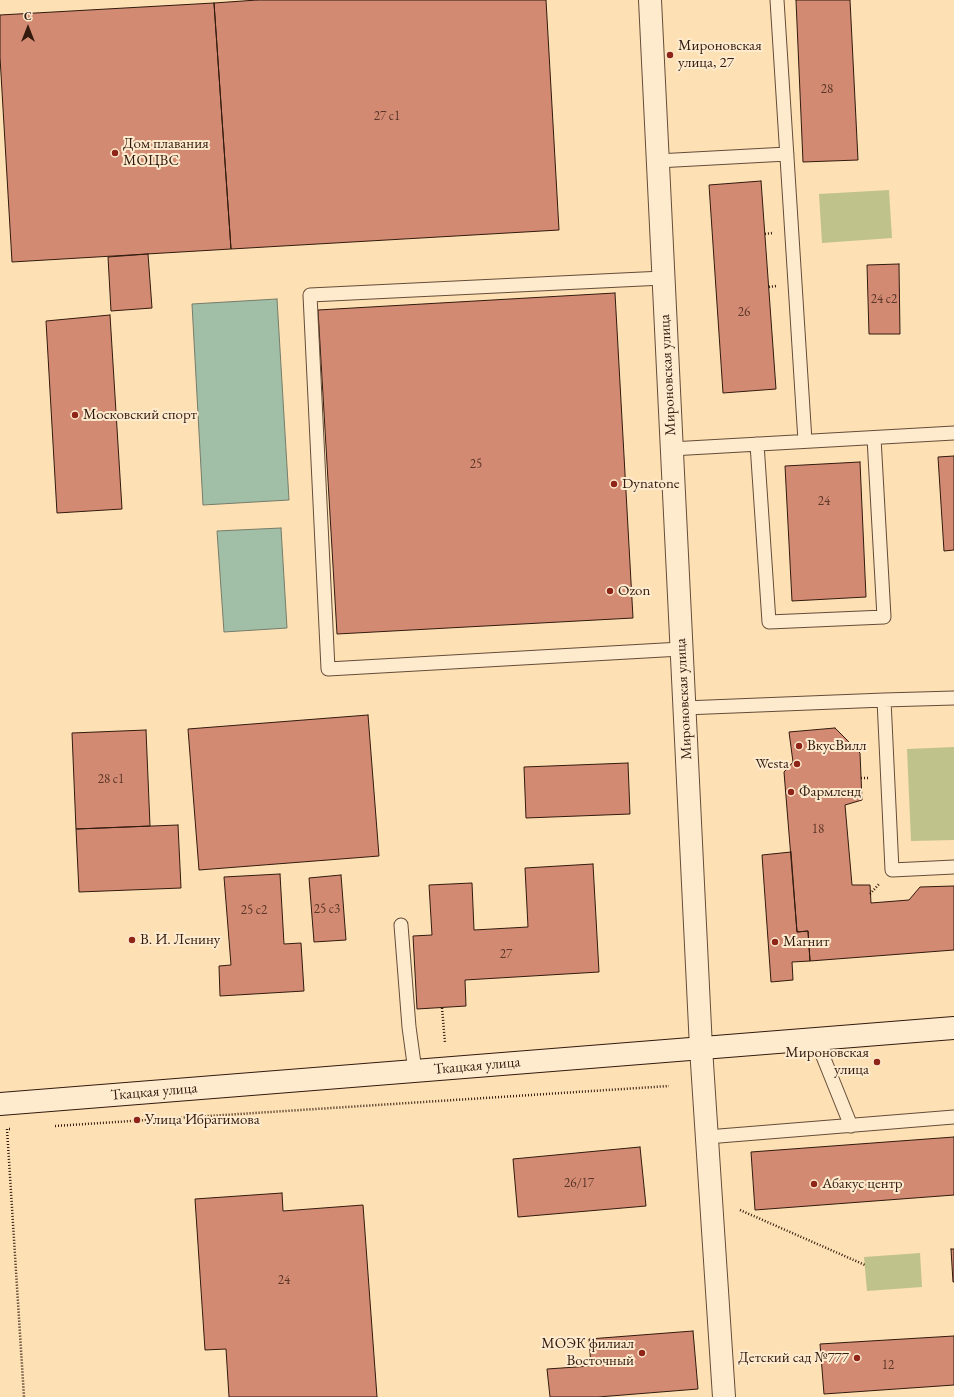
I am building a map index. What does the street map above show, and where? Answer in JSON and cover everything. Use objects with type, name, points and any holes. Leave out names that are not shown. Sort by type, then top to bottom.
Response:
[{"type":"street","name":"Мироновская улица","points":[[650,0],[701,1048],[724,1397]]},
{"type":"street","name":"Ткацкая улица","points":[[0,1104],[954,1028]]},
{"type":"lane","points":[[777,0],[805,442]]},
{"type":"lane","points":[[657,160],[787,154]]},
{"type":"lane","points":[[663,278],[310,295],[313,367],[328,669],[681,649]]},
{"type":"lane","points":[[671,449],[954,433]]},
{"type":"lane","points":[[757,444],[769,622],[884,617],[874,438]]},
{"type":"lane","points":[[684,708],[954,698]]},
{"type":"lane","points":[[884,700],[892,870],[954,867]]},
{"type":"lane","points":[[401,925],[409,1027],[415,1071]]},
{"type":"lane","points":[[816,1039],[851,1126]]},
{"type":"lane","points":[[707,1137],[954,1117]]},
{"type":"path","points":[[442,1008],[445,1043]]},
{"type":"path","points":[[47,1127],[669,1086]]},
{"type":"path","points":[[15,1129],[7,1129],[24,1397]]},
{"type":"path","points":[[740,1210],[865,1265]]},
{"type":"green space","points":[[889,190],[892,238],[822,243],[819,194]]},
{"type":"green space","points":[[954,747],[954,840],[911,841],[907,749]]},
{"type":"green space","points":[[920,1253],[922,1287],[867,1291],[864,1257]]},
{"type":"shaded area","points":[[277,299],[289,500],[203,505],[192,304]]},
{"type":"shaded area","points":[[281,528],[287,628],[224,632],[217,531]]},
{"type":"building","points":[[257,0],[546,0],[559,230],[231,249],[214,3]]},
{"type":"building","points":[[796,0],[850,0],[858,160],[803,162]]},
{"type":"building","name":"Дом плавания МОЦВС","points":[[214,3],[231,249],[12,262],[0,57],[0,15]]},
{"type":"building","points":[[761,181],[776,389],[723,393],[709,185]]},
{"type":"building","points":[[148,254],[152,308],[111,311],[108,257]]},
{"type":"building","points":[[899,264],[900,334],[869,334],[867,265]]},
{"type":"building","points":[[615,293],[633,618],[337,634],[318,310]]},
{"type":"building","points":[[110,315],[122,509],[57,513],[46,321]]},
{"type":"building","points":[[954,456],[954,550],[944,551],[938,457]]},
{"type":"building","points":[[860,462],[866,597],[792,601],[785,466]]},
{"type":"building","points":[[368,715],[379,856],[199,870],[188,729]]},
{"type":"building","points":[[835,728],[860,753],[862,800],[845,805],[852,885],[870,885],[871,903],[909,900],[920,887],[954,886],[954,950],[810,961],[808,931],[797,932],[784,772],[793,762],[789,732]]},
{"type":"building","points":[[146,730],[150,826],[76,829],[72,733]]},
{"type":"building","points":[[628,763],[630,814],[526,818],[524,767]]},
{"type":"building","points":[[178,825],[181,888],[79,892],[76,829]]},
{"type":"building","points":[[791,852],[797,932],[808,931],[810,961],[792,962],[793,980],[771,982],[762,855]]},
{"type":"building","points":[[593,864],[599,972],[465,980],[466,1006],[417,1009],[413,936],[432,935],[429,885],[472,883],[474,930],[528,927],[525,868]]},
{"type":"building","points":[[280,874],[284,944],[301,943],[304,991],[220,996],[219,966],[231,965],[224,877]]},
{"type":"building","points":[[341,875],[346,940],[314,942],[309,878]]},
{"type":"building","points":[[954,1137],[954,1195],[755,1210],[751,1152]]},
{"type":"building","points":[[640,1147],[646,1206],[518,1217],[513,1159]]},
{"type":"building","points":[[282,1193],[283,1211],[363,1205],[377,1397],[229,1397],[226,1349],[205,1350],[195,1199]]},
{"type":"building","points":[[951,1249],[954,1249],[954,1282],[953,1282]]},
{"type":"building","name":"МОЭК филиал Восточный","points":[[693,1331],[698,1389],[598,1397],[550,1397],[547,1369],[591,1366],[589,1339]]},
{"type":"building","points":[[954,1336],[954,1385],[824,1394],[820,1344]]},
{"type":"place","name":"Мироновская улица, 27","points":[[670,55]]},
{"type":"place","name":"Дом плавания МОЦВС","points":[[115,153]]},
{"type":"place","name":"Московский спорт","points":[[75,415]]},
{"type":"place","name":"Dynatone","points":[[614,484]]},
{"type":"place","name":"Ozon","points":[[610,591]]},
{"type":"place","name":"ВкусВилл","points":[[799,746]]},
{"type":"place","name":"Westa","points":[[797,764]]},
{"type":"place","name":"Фармленд","points":[[791,792]]},
{"type":"place","name":"В. И. Ленину","points":[[132,940]]},
{"type":"place","name":"Магнит","points":[[775,942]]},
{"type":"place","name":"Мироновская улица","points":[[877,1062]]},
{"type":"place","name":"Улица Ибрагимова","points":[[137,1120]]},
{"type":"place","name":"Абакус центр","points":[[814,1184]]},
{"type":"place","name":"МОЭК филиал Восточный","points":[[642,1353]]},
{"type":"place","name":"Детский сад №777","points":[[857,1358]]}]
